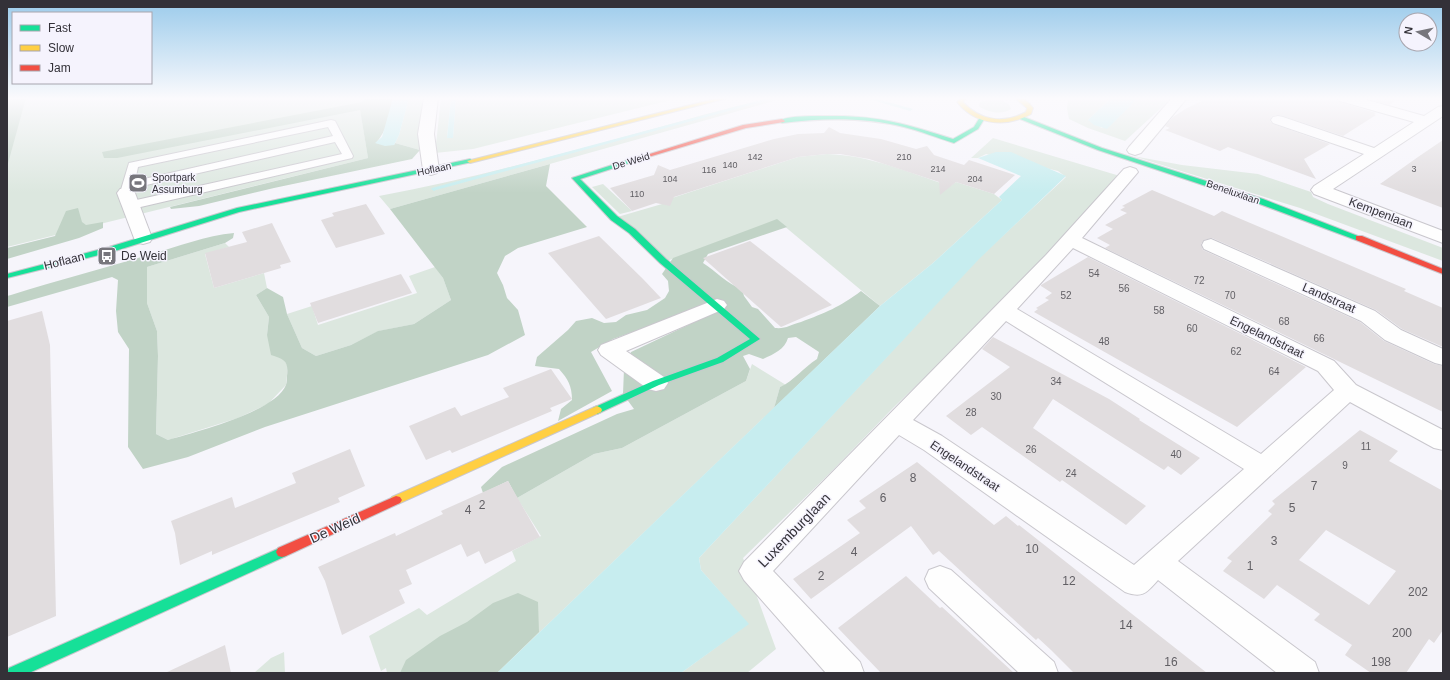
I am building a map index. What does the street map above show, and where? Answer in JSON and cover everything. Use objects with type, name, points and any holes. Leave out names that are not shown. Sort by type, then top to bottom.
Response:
[{"type":"street","points":[[427,130],[432,170]]},
{"type":"street","name":"Hoflaan","points":[[7,276],[112,249],[143,238],[237,210],[361,183],[432,170],[596,130]]},
{"type":"street","name":"De Weid","points":[[14,673],[656,383],[720,360],[756,340],[717,305],[663,261],[632,231],[614,218],[575,178],[733,130]]},
{"type":"street","name":"De Weid","points":[[919,130],[954,141],[973,130]]},
{"type":"street","name":"Beneluxlaan","points":[[1048,130],[1094,148],[1234,192],[1336,229],[1443,272]]},
{"type":"street","points":[[1135,150],[1153,130]]},
{"type":"street","points":[[1306,130],[1375,154],[1413,130]]},
{"type":"street","name":"Kempenlaan","points":[[1375,154],[1320,190],[1443,237]]},
{"type":"street","points":[[896,422],[1070,239],[1130,172]]},
{"type":"street","points":[[129,194],[143,238]]},
{"type":"street","name":"Engelandstraat","points":[[1070,239],[1326,366],[1348,392],[1443,441]]},
{"type":"street","name":"Landstraat","points":[[1211,245],[1368,316],[1393,336],[1443,358]]},
{"type":"street","points":[[656,383],[609,350],[717,305]]},
{"type":"street","points":[[1003,310],[1263,468]]},
{"type":"street","name":"Engelandstraat","points":[[896,422],[933,443],[1136,583],[1157,562],[1348,392]]},
{"type":"street","name":"Luxemburglaan","points":[[848,673],[754,571],[896,422]]},
{"type":"street","points":[[1157,562],[1304,673]]},
{"type":"street","points":[[940,579],[1042,673]]},
{"type":"lane","points":[[129,194],[133,165],[299,130]]},
{"type":"lane","points":[[129,194],[348,156],[335,130]]},
{"type":"lane","points":[[129,194],[339,138]]},
{"type":"shaded area","name":"Sportpark Assumburg","points":[[7,130],[363,130],[368,158],[7,247]]},
{"type":"shaded area","points":[[400,130],[423,130],[420,150],[395,143]]},
{"type":"shaded area","points":[[438,130],[448,130],[447,138],[453,137],[454,130],[551,130],[473,149],[435,153]]},
{"type":"shaded area","points":[[651,130],[671,130],[390,209],[379,196],[511,167]]},
{"type":"shaded area","points":[[1093,130],[1137,130],[1125,141]]},
{"type":"shaded area","points":[[993,138],[1120,176],[996,309],[894,407],[830,473],[743,558],[776,649],[747,673],[681,673],[748,624],[701,570],[699,558],[979,258],[1066,177],[1058,171],[986,154],[978,158],[971,158]]},
{"type":"shaded area","points":[[827,154],[843,155],[874,161],[950,186],[956,182],[994,194],[1002,200],[933,263],[880,306],[777,220],[664,262],[614,218],[662,204],[669,199],[798,157]]},
{"type":"shaded area","points":[[1133,156],[1182,165],[1258,174],[1311,192],[1313,197],[1328,204],[1443,248],[1443,261],[1300,208]]},
{"type":"shaded area","points":[[603,184],[632,211],[620,214],[592,187]]},
{"type":"shaded area","points":[[225,243],[229,247],[205,254],[214,288],[264,273],[267,288],[256,295],[269,317],[267,335],[288,366],[286,385],[268,404],[238,418],[168,440],[156,434],[158,356],[157,331],[147,303],[147,267]]},
{"type":"shaded area","points":[[435,267],[443,278],[451,300],[414,324],[379,331],[351,345],[316,356],[302,348],[287,314],[312,306],[318,325],[417,293],[409,276]]},
{"type":"shaded area","points":[[752,364],[786,385],[780,387],[774,408],[497,673],[387,673],[386,668],[381,671],[369,636],[419,608],[427,615],[516,561],[512,551],[541,536],[517,498],[594,454],[622,448],[746,381]]},
{"type":"shaded area","points":[[284,652],[285,673],[254,673],[271,658]]},
{"type":"green space","points":[[7,130],[17,130],[7,167]]},
{"type":"green space","points":[[218,130],[260,130],[117,158],[104,158],[102,152]]},
{"type":"green space","points":[[363,130],[385,130],[376,143],[394,145],[395,143],[420,150],[412,159],[274,188],[199,206],[171,209],[170,207],[368,158]]},
{"type":"green space","points":[[550,164],[546,186],[587,227],[518,248],[505,256],[497,273],[507,298],[518,310],[525,335],[488,355],[265,427],[188,457],[143,469],[128,447],[129,349],[118,332],[116,311],[118,280],[112,277],[7,307],[7,296],[203,239],[234,233],[233,238],[225,243],[147,267],[147,303],[157,331],[158,356],[156,434],[168,440],[233,420],[251,412],[267,404],[279,395],[286,385],[287,367],[285,361],[271,355],[267,335],[269,317],[256,295],[267,288],[283,297],[287,314],[302,348],[316,356],[351,345],[378,331],[414,324],[451,300],[443,278],[390,209]]},
{"type":"green space","points":[[78,208],[82,222],[86,225],[103,222],[103,228],[79,238],[7,259],[7,248],[55,236],[66,211]]},
{"type":"green space","points":[[777,219],[787,227],[708,254],[703,263],[726,281],[742,289],[744,296],[752,307],[758,309],[775,328],[782,328],[810,319],[839,305],[861,291],[880,306],[774,408],[780,387],[790,381],[817,359],[819,352],[796,337],[788,338],[787,342],[782,348],[763,359],[749,354],[743,356],[750,369],[746,381],[622,448],[594,454],[517,498],[508,481],[483,493],[481,487],[502,467],[617,414],[634,409],[623,394],[624,369],[631,352],[705,317],[704,304],[664,321],[613,339],[591,352],[612,391],[558,421],[561,409],[572,400],[570,387],[565,376],[559,369],[535,366],[537,357],[576,321],[592,318],[604,323],[616,322],[626,315],[647,310],[665,298],[669,291],[668,281],[662,274],[673,258]]},
{"type":"green space","points":[[518,593],[538,602],[539,632],[497,673],[400,673],[406,660],[440,636],[467,622],[493,603]]},
{"type":"water","points":[[384,130],[400,130],[394,145],[385,146],[375,143],[382,137]]},
{"type":"water","points":[[448,130],[454,130],[453,138],[447,138]]},
{"type":"water","points":[[996,152],[1011,152],[1066,176],[979,259],[699,558],[701,570],[749,624],[681,673],[497,673],[880,306],[933,263],[1002,200],[999,197],[1021,176],[978,158]]},
{"type":"building","points":[[827,130],[834,130],[840,133],[881,139],[916,149],[927,146],[934,155],[964,165],[969,160],[1015,175],[994,194],[956,182],[940,195],[939,182],[869,159],[840,154],[827,154],[798,157],[674,197],[670,206],[656,203],[632,211],[610,188],[654,175],[658,165],[670,170],[774,139],[798,134],[824,133]]},
{"type":"building","points":[[1165,130],[1289,130],[1330,144],[1304,159],[1316,179],[1228,147],[1220,151]]},
{"type":"building","points":[[1324,130],[1353,130],[1343,136]]},
{"type":"building","points":[[1443,140],[1443,208],[1380,184],[1418,157]]},
{"type":"building","points":[[1152,190],[1214,216],[1222,211],[1406,289],[1404,291],[1443,308],[1443,347],[1402,329],[1376,310],[1212,238],[1204,240],[1201,244],[1203,250],[1360,322],[1384,341],[1434,364],[1443,366],[1443,412],[1105,248],[1110,245],[1097,238],[1113,229],[1105,225],[1127,213],[1120,210],[1125,207],[1122,206]]},
{"type":"building","points":[[366,204],[385,234],[336,248],[321,220],[334,216],[332,213]]},
{"type":"building","points":[[272,223],[291,262],[280,265],[281,268],[214,288],[205,253],[247,242],[242,232]]},
{"type":"building","points":[[599,236],[661,298],[606,319],[548,253]]},
{"type":"building","points":[[750,241],[832,305],[781,327],[703,258]]},
{"type":"building","points":[[1088,257],[1306,367],[1237,427],[1034,312],[1038,309],[1036,308],[1049,300],[1045,298],[1052,293],[1041,285]]},
{"type":"building","points":[[401,274],[412,293],[318,323],[310,303]]},
{"type":"building","points":[[42,311],[50,345],[56,616],[7,637],[7,321]]},
{"type":"building","points":[[993,337],[1109,399],[1140,419],[1139,420],[1200,458],[1181,475],[1168,466],[1164,470],[1053,399],[1033,428],[1146,506],[1126,525],[1062,480],[1060,482],[982,427],[971,435],[946,416],[1010,367],[982,349]]},
{"type":"building","points":[[551,369],[572,399],[550,408],[552,411],[452,453],[450,450],[426,460],[409,426],[455,407],[461,416],[509,397],[503,388]]},
{"type":"building","points":[[1360,430],[1398,451],[1389,461],[1443,491],[1443,630],[1434,643],[1429,639],[1406,673],[1371,673],[1345,655],[1352,645],[1314,620],[1320,614],[1277,585],[1264,599],[1223,571],[1232,561],[1227,558],[1272,514],[1268,511],[1275,504],[1272,501]],"holes":[[[1326,530],[1396,571],[1369,605],[1299,560]]]},
{"type":"building","points":[[350,449],[365,486],[338,498],[340,502],[212,555],[212,551],[180,565],[175,533],[171,521],[232,497],[235,508],[296,483],[292,473]]},
{"type":"building","points":[[917,462],[994,525],[1006,516],[1018,526],[1019,525],[1207,673],[1074,673],[1038,638],[1036,640],[939,551],[933,555],[911,526],[811,599],[793,579],[860,533],[847,520],[866,508],[859,501]]},
{"type":"building","points":[[508,481],[540,537],[485,564],[479,551],[467,557],[461,544],[406,570],[412,584],[399,590],[405,603],[342,635],[325,581],[318,567],[395,533],[396,536],[443,514],[441,511]]},
{"type":"building","points":[[906,576],[1014,673],[881,673],[838,628]]},
{"type":"building","points":[[225,645],[231,673],[165,673]]},
{"type":"waterway","points":[[434,189],[655,130]]},
{"type":"traffic: fast","points":[[919,130],[954,141],[973,130]]},
{"type":"traffic: fast","points":[[1052,130],[1100,149],[1260,201],[1359,238]]},
{"type":"traffic: fast","points":[[597,410],[656,383],[720,360],[756,339],[663,261],[632,231],[614,218],[575,178],[643,157]]},
{"type":"traffic: fast","points":[[7,276],[112,249],[237,210],[470,161]]},
{"type":"traffic: fast","points":[[14,673],[282,552]]},
{"type":"traffic: slow","points":[[470,161],[597,130]]},
{"type":"traffic: slow","points":[[396,500],[597,410]]},
{"type":"traffic: jam","points":[[643,157],[733,130]]},
{"type":"traffic: jam","points":[[1359,238],[1443,272]]},
{"type":"traffic: jam","points":[[282,552],[396,500]]},
{"type":"place","name":"Sportpark Assumburg","points":[[138,183]]},
{"type":"place","name":"De Weid","points":[[107,256]]}]
